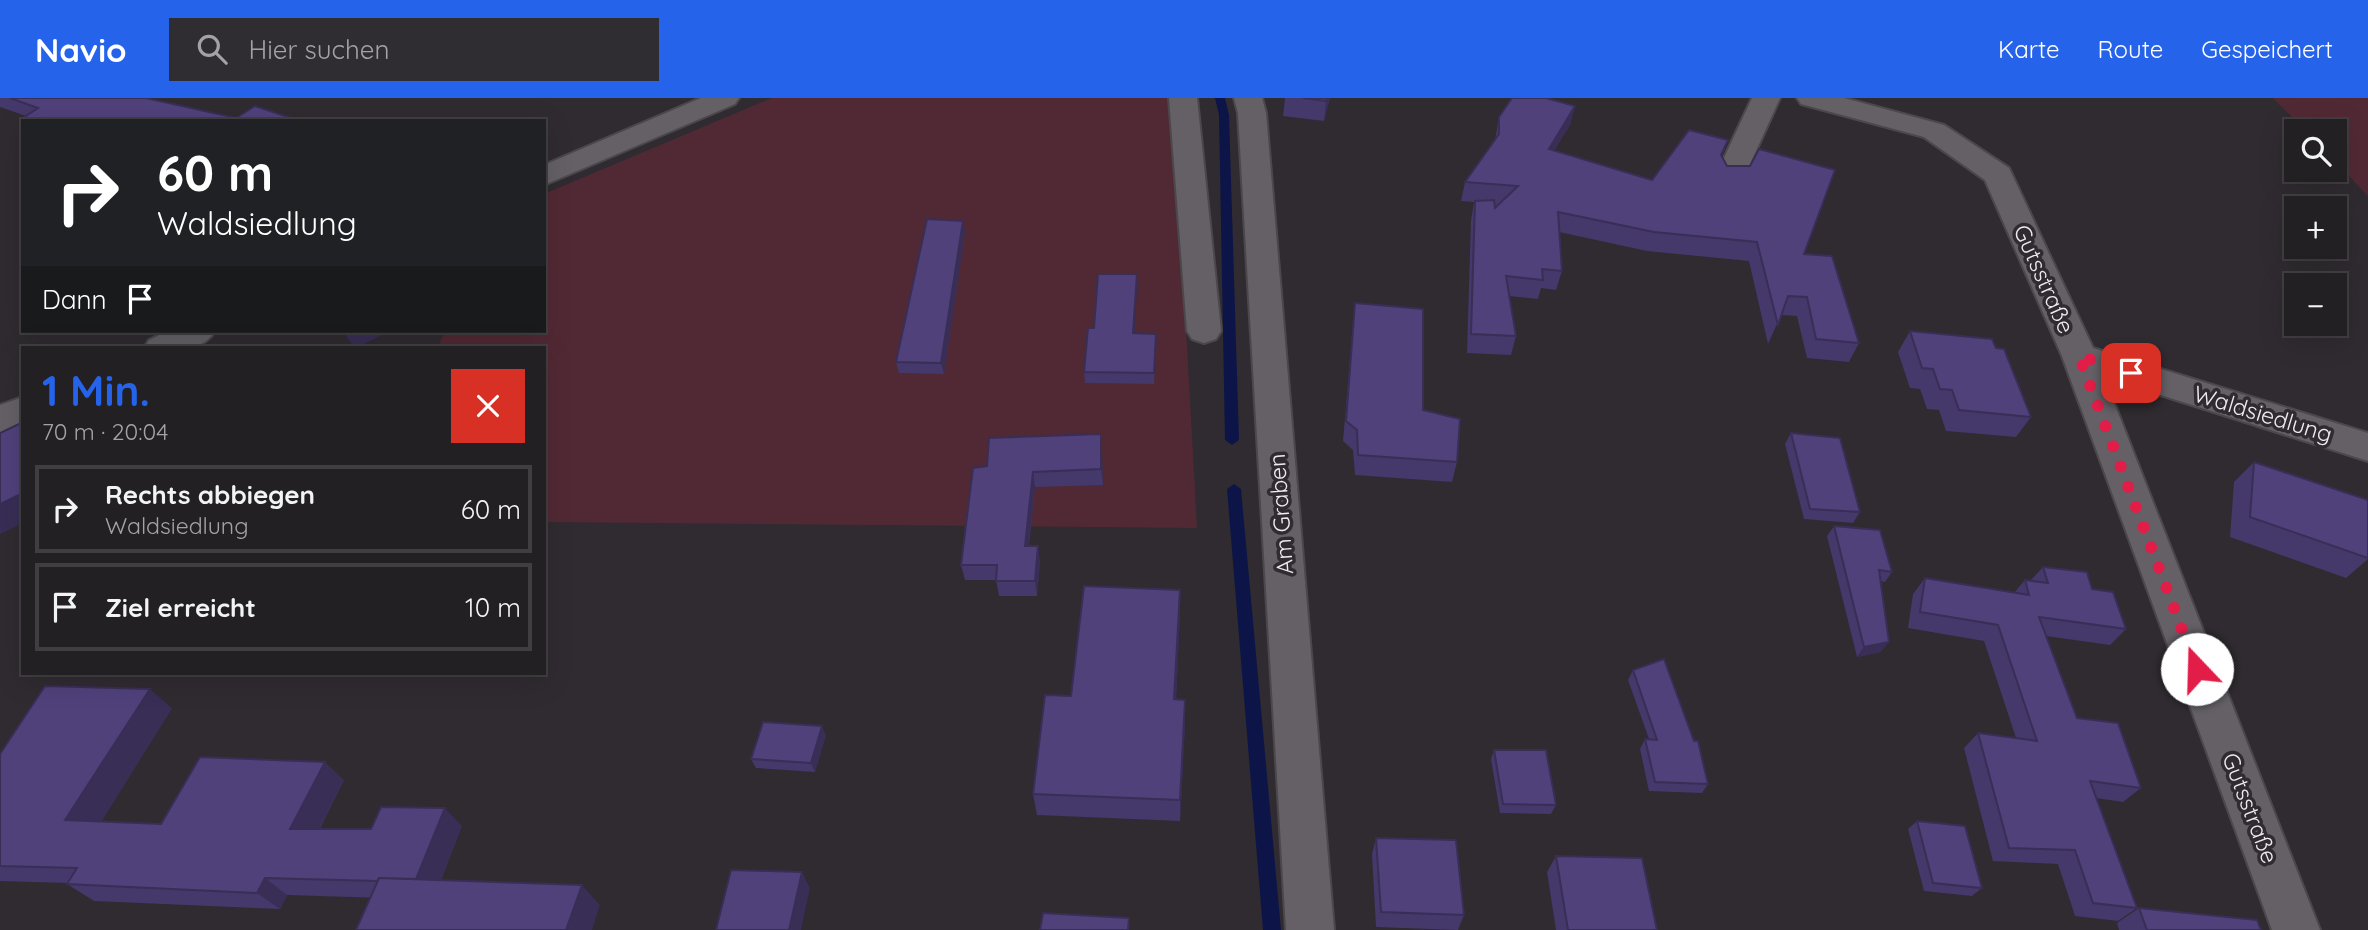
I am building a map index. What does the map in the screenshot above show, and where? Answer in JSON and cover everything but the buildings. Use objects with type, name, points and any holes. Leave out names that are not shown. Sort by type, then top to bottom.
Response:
[{"type":"street","points":[[546,175],[725,98]]},
{"type":"street","points":[[1183,98],[1204,331]]},
{"type":"street","name":"Am Graben","points":[[1248,98],[1254,141],[1310,930]]},
{"type":"street","points":[[1731,175],[1766,98]]},
{"type":"street","name":"Gutsstraße","points":[[1811,98],[1934,131],[1998,175],[2079,356],[2296,930]]},
{"type":"street","points":[[165,346],[194,333]]},
{"type":"street","name":"Waldsiedlung","points":[[2079,356],[2368,447]]},
{"type":"street","points":[[0,420],[21,411]]},
{"type":"shaded area","points":[[772,98],[1170,98],[1175,128],[1197,528],[546,522],[546,346],[438,346],[444,333],[546,333],[546,193]]},
{"type":"shaded area","points":[[2273,98],[2368,98],[2368,196],[2347,174],[2347,119],[2294,119]]},
{"type":"waterway","points":[[1220,98],[1224,115],[1232,440]]},
{"type":"waterway","points":[[1234,489],[1272,930]]},
{"type":"route","points":[[2131,373],[2079,356],[2197,669]]}]
